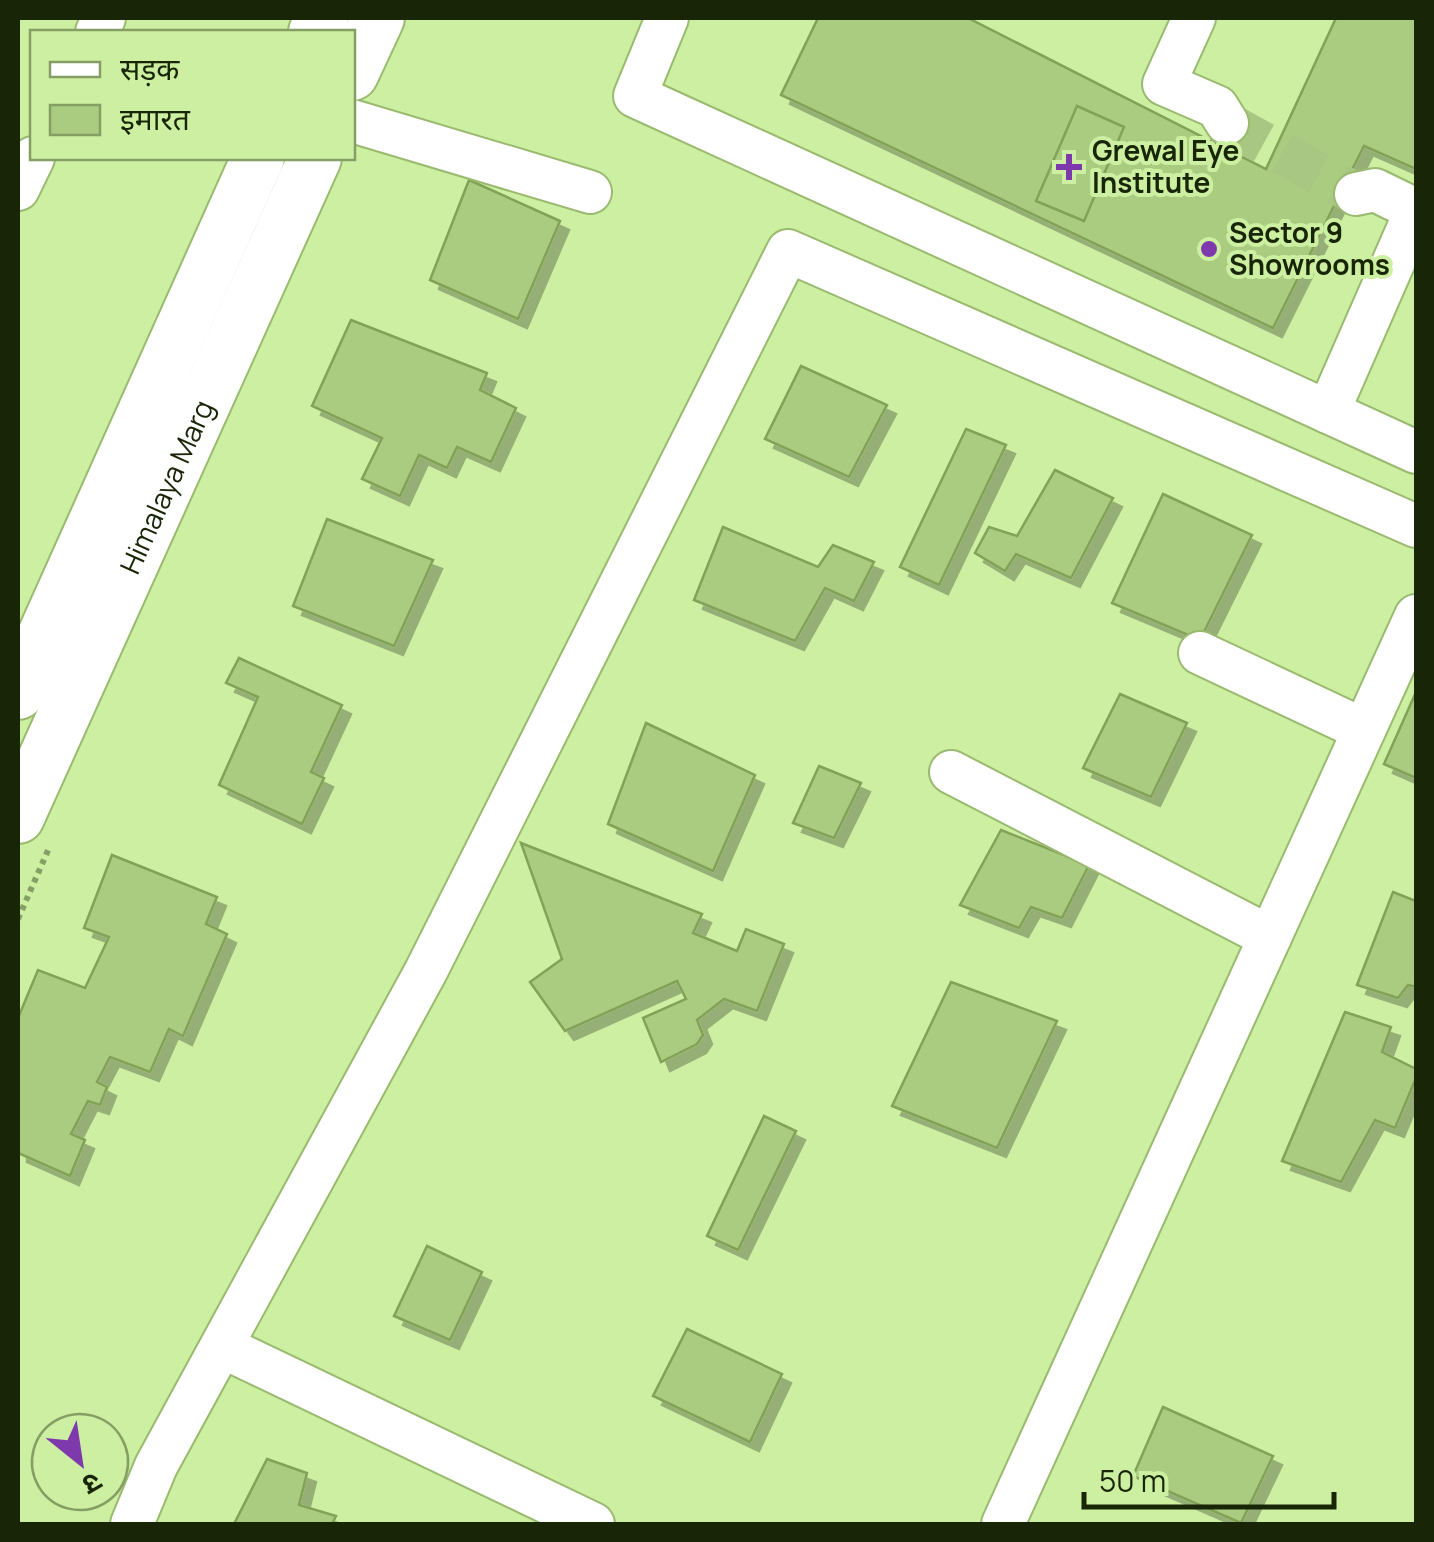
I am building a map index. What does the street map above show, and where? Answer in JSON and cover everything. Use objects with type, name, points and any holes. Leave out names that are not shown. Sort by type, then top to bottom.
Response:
[{"type":"main road","points":[[355,68],[378,18]]},
{"type":"main road","name":"Himalaya Marg","points":[[18,693],[257,160]]},
{"type":"main road","name":"Himalaya Marg","points":[[18,816],[314,160]]},
{"type":"street","points":[[667,18],[635,96],[1416,452]]},
{"type":"street","points":[[1194,18],[1164,84],[1228,111]]},
{"type":"street","points":[[355,122],[590,192]]},
{"type":"street","points":[[18,189],[32,160]]},
{"type":"street","points":[[1328,412],[1416,210],[1365,184]]},
{"type":"street","points":[[132,1524],[156,1466],[426,971],[788,251],[1416,526]]},
{"type":"street","points":[[1003,1524],[1416,616]]},
{"type":"street","points":[[1200,653],[1364,730]]},
{"type":"street","points":[[952,772],[1270,938]]},
{"type":"street","points":[[224,1347],[594,1524]]},
{"type":"building","name":"Sector 9 Showrooms","points":[[818,18],[968,18],[1266,169],[1336,18],[1416,18],[1416,169],[1364,146],[1273,328],[781,95]]},
{"type":"building","points":[[1077,106],[1124,127],[1084,221],[1036,201]]},
{"type":"building","points":[[469,180],[560,221],[518,319],[430,280]]},
{"type":"building","points":[[351,320],[487,373],[480,390],[516,408],[491,462],[457,447],[447,468],[419,455],[400,496],[362,479],[382,438],[312,406]]},
{"type":"building","points":[[801,366],[887,405],[849,477],[765,439]]},
{"type":"building","points":[[966,429],[1006,445],[939,585],[900,567]]},
{"type":"building","points":[[1055,470],[1113,498],[1071,578],[1016,554],[1005,571],[975,553],[989,527],[1017,536]]},
{"type":"building","points":[[1163,494],[1252,535],[1200,640],[1112,603]]},
{"type":"building","points":[[327,519],[433,560],[394,646],[293,606]]},
{"type":"building","points":[[723,527],[818,567],[833,545],[874,562],[854,601],[825,588],[795,641],[694,600]]},
{"type":"building","points":[[239,658],[342,705],[311,772],[324,778],[302,824],[219,785],[258,697],[226,683]]},
{"type":"building","points":[[1416,692],[1416,778],[1384,764]]},
{"type":"building","points":[[1120,694],[1187,723],[1151,797],[1083,768]]},
{"type":"building","points":[[646,723],[755,775],[713,871],[608,824]]},
{"type":"building","points":[[819,766],[861,783],[834,838],[793,823]]},
{"type":"building","points":[[1001,830],[1089,865],[1062,918],[1031,907],[1019,928],[960,905]]},
{"type":"building","points":[[521,843],[702,914],[693,933],[737,951],[746,929],[784,944],[757,1011],[724,999],[697,1020],[703,1035],[697,1044],[661,1062],[643,1018],[686,999],[677,981],[565,1031],[530,982],[562,959]]},
{"type":"building","points":[[112,855],[217,897],[206,924],[227,934],[183,1036],[169,1029],[150,1072],[110,1057],[97,1082],[107,1087],[100,1105],[88,1101],[71,1134],[85,1140],[70,1176],[18,1153],[18,1018],[38,970],[85,988],[109,937],[84,928]]},
{"type":"building","points":[[1393,892],[1416,901],[1416,987],[1408,985],[1398,998],[1357,985]]},
{"type":"building","points":[[951,982],[1057,1021],[997,1148],[892,1106]]},
{"type":"building","points":[[1345,1012],[1391,1027],[1382,1052],[1416,1069],[1416,1078],[1395,1128],[1375,1120],[1341,1182],[1282,1161]]},
{"type":"building","points":[[764,1116],[796,1131],[738,1250],[707,1236]]},
{"type":"building","points":[[427,1246],[482,1272],[450,1340],[394,1316]]},
{"type":"building","points":[[687,1329],[782,1374],[750,1442],[653,1396]]},
{"type":"building","points":[[1163,1407],[1273,1456],[1241,1523],[1133,1476]]},
{"type":"building","points":[[267,1459],[307,1473],[299,1505],[336,1516],[332,1524],[234,1524]]},
{"type":"tunnel","points":[[1227,123],[1356,194]]},
{"type":"place","name":"Grewal Eye Institute","points":[[1069,167]]},
{"type":"place","name":"Sector 9 Showrooms","points":[[1209,249]]}]
